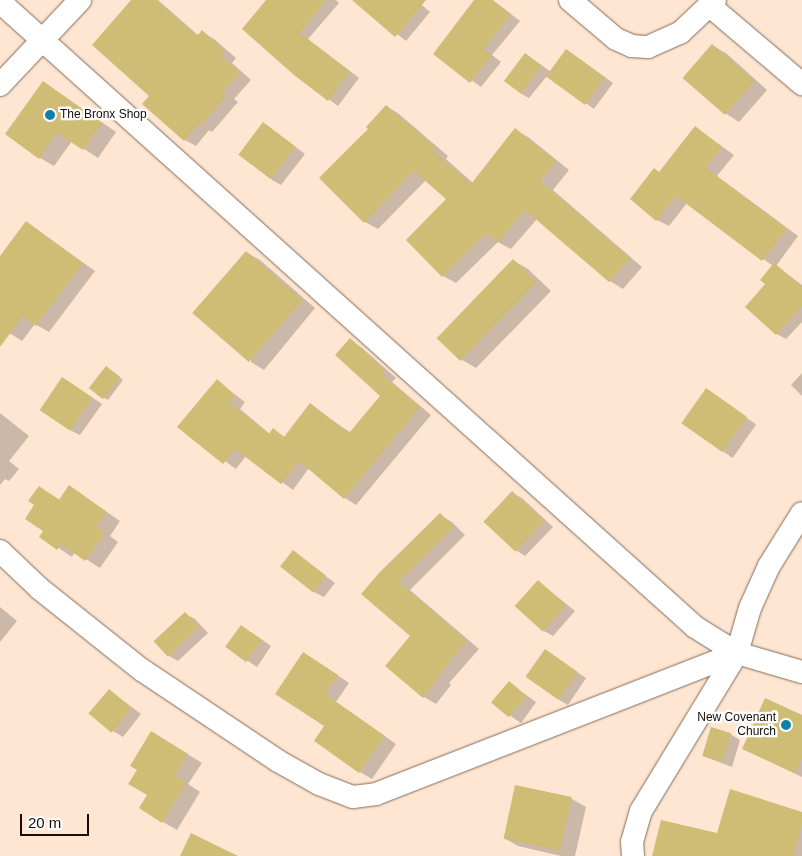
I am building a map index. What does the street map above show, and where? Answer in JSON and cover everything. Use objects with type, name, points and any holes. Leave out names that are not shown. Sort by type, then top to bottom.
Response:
[{"type":"street","points":[[0,85],[80,0]]},
{"type":"street","points":[[570,0],[616,39],[632,46],[648,47],[680,33],[712,3],[802,84]]},
{"type":"street","points":[[0,2],[695,626],[737,653],[802,672]]},
{"type":"street","points":[[633,856],[632,842],[640,811],[737,653],[750,608],[769,566],[802,513]]},
{"type":"street","points":[[0,551],[40,589],[142,670],[278,761],[319,784],[353,797],[376,794],[737,653]]},
{"type":"building","points":[[131,0],[156,0],[197,36],[202,30],[225,51],[221,56],[240,72],[223,92],[227,95],[200,127],[198,124],[184,141],[142,104],[149,96],[92,45]]},
{"type":"building","points":[[266,0],[327,0],[299,33],[350,71],[328,101],[294,75],[242,29]]},
{"type":"building","points":[[352,0],[426,0],[395,37]]},
{"type":"building","points":[[474,0],[492,0],[511,14],[484,49],[492,55],[470,83],[433,54]]},
{"type":"building","points":[[712,44],[754,81],[725,115],[682,78]]},
{"type":"building","points":[[566,49],[605,77],[585,105],[546,77]]},
{"type":"building","points":[[525,53],[542,66],[521,94],[504,81]]},
{"type":"building","points":[[43,81],[102,123],[83,150],[57,133],[39,159],[5,134]]},
{"type":"building","points":[[386,105],[436,148],[433,151],[471,184],[515,128],[556,161],[540,181],[630,258],[609,282],[525,210],[497,243],[486,233],[442,277],[406,240],[446,199],[414,171],[364,223],[319,178],[368,129],[366,127]]},
{"type":"building","points":[[263,122],[296,147],[271,179],[238,155]]},
{"type":"building","points":[[695,126],[722,147],[706,168],[787,229],[762,261],[676,196],[656,221],[630,199],[654,168],[659,172]]},
{"type":"building","points":[[26,221],[83,263],[36,326],[23,316],[0,347],[0,256]]},
{"type":"building","points":[[246,251],[303,300],[249,362],[192,313]]},
{"type":"building","points":[[513,259],[537,282],[460,361],[437,338]]},
{"type":"building","points":[[774,263],[802,286],[802,306],[776,335],[745,307],[765,284],[760,280]]},
{"type":"building","points":[[350,338],[385,371],[382,375],[420,407],[344,499],[299,461],[281,484],[235,449],[223,464],[177,427],[217,379],[235,395],[229,402],[269,434],[273,428],[284,437],[310,403],[349,433],[380,396],[335,355]]},
{"type":"building","points":[[106,366],[120,377],[103,399],[89,388]]},
{"type":"building","points":[[62,377],[93,398],[70,431],[40,410]]},
{"type":"building","points":[[706,388],[747,417],[722,452],[681,423]]},
{"type":"building","points":[[69,485],[107,512],[96,527],[105,533],[85,561],[61,544],[57,550],[39,537],[43,531],[25,519],[34,505],[28,501],[39,486],[59,500]]},
{"type":"building","points":[[512,491],[544,521],[516,552],[483,522]]},
{"type":"building","points":[[440,513],[454,527],[399,582],[467,641],[438,676],[440,677],[423,698],[385,666],[410,636],[361,594],[379,573]]},
{"type":"building","points":[[293,550],[326,576],[313,592],[280,567]]},
{"type":"building","points":[[538,580],[566,605],[543,631],[515,606]]},
{"type":"building","points":[[185,612],[199,627],[168,657],[154,641]]},
{"type":"building","points":[[241,625],[262,640],[246,662],[225,647]]},
{"type":"building","points":[[545,649],[578,672],[558,700],[525,677]]},
{"type":"building","points":[[303,652],[338,675],[325,694],[385,736],[359,773],[314,741],[324,726],[275,694]]},
{"type":"building","points":[[509,681],[527,696],[509,717],[491,702]]},
{"type":"building","points":[[109,689],[132,708],[111,733],[88,714]]},
{"type":"building","points":[[765,698],[802,715],[802,758],[795,773],[742,749]]},
{"type":"building","points":[[711,727],[731,733],[722,762],[702,756]]},
{"type":"building","points":[[151,731],[188,754],[175,775],[187,783],[162,823],[139,808],[147,795],[128,784],[137,770],[130,766]]},
{"type":"building","points":[[515,785],[572,797],[560,851],[504,839]]},
{"type":"building","points":[[730,789],[802,812],[802,824],[794,856],[652,856],[661,820],[717,833]]},
{"type":"building","points":[[191,833],[238,856],[180,856]]},
{"type":"place","name":"The Bronx Shop","points":[[50,115]]},
{"type":"place","name":"New Covenant Church","points":[[786,725]]}]
